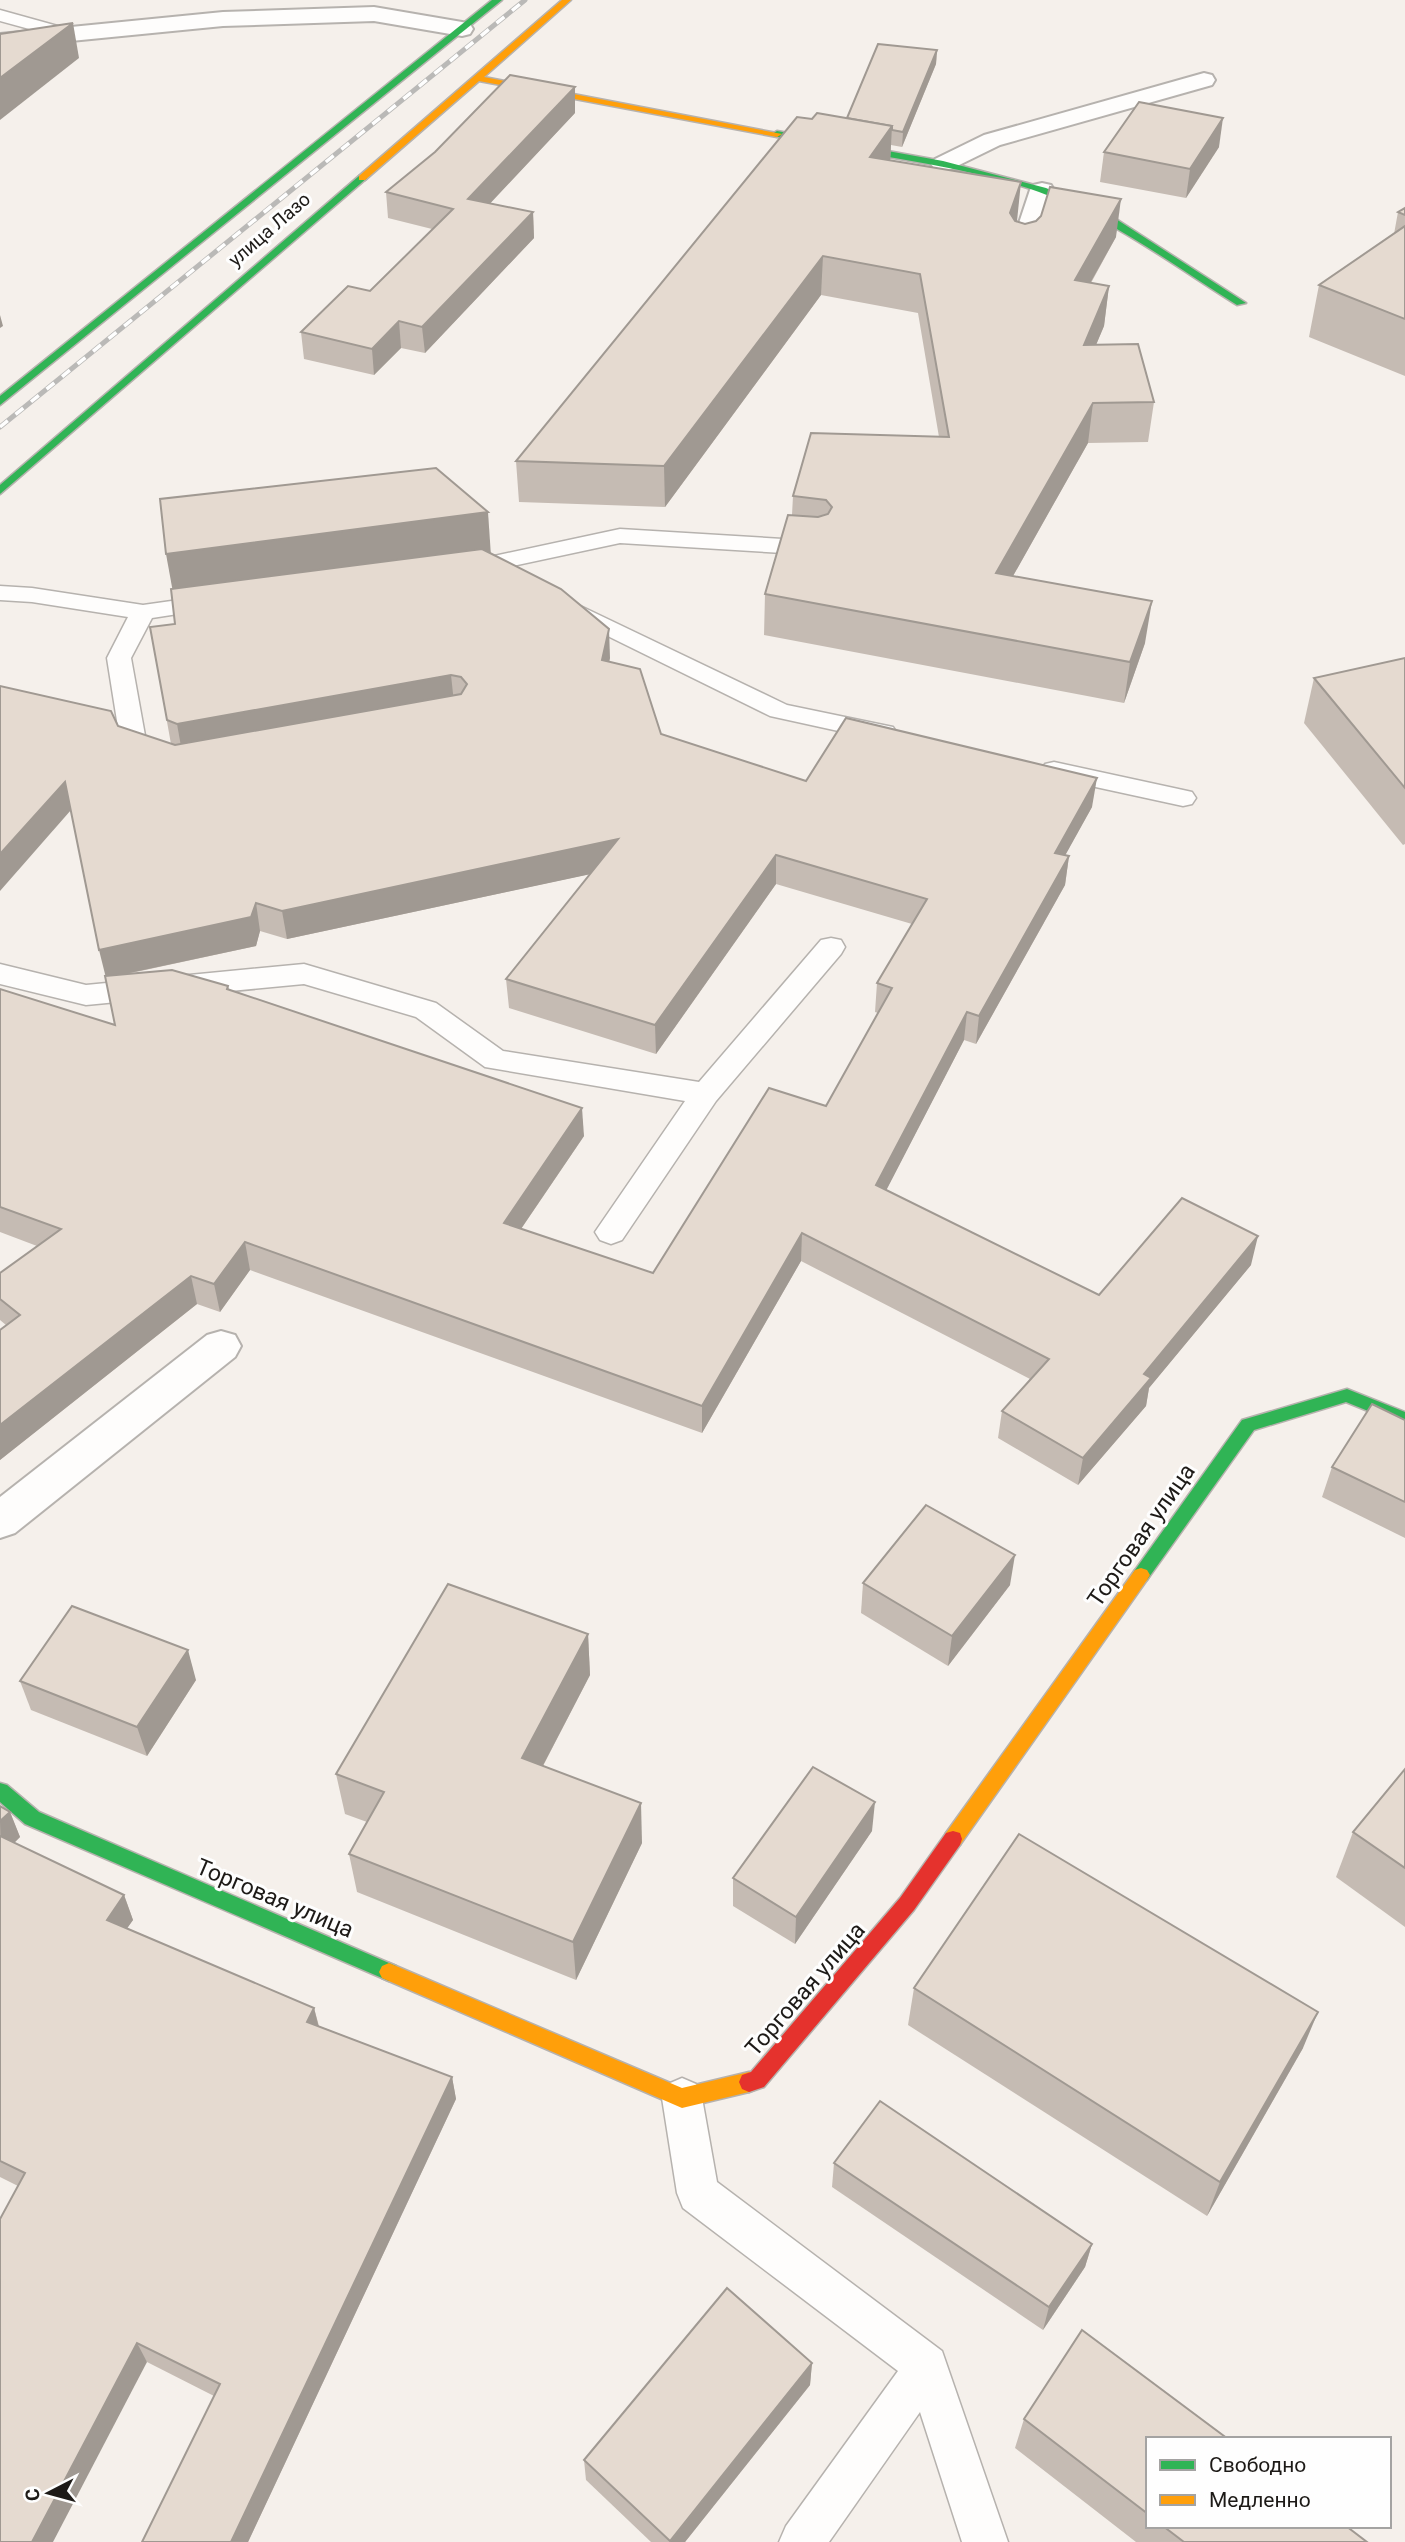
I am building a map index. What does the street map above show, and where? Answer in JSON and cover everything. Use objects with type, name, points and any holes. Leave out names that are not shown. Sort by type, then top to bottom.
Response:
[{"type":"main road","name":"улица Лазо","points":[[0,402],[498,0]]},
{"type":"main road","name":"улица Лазо","points":[[0,491],[568,0]]},
{"type":"main road","points":[[475,78],[943,164],[1042,190],[1112,221],[1241,303]]},
{"type":"main road","name":"Торговая улица","points":[[0,1791],[32,1818],[682,2098],[757,2080],[907,1904],[1248,1424],[1347,1395],[1405,1419]]},
{"type":"street","points":[[0,41],[223,19],[374,14],[461,29]]},
{"type":"street","points":[[943,164],[992,140],[1204,80]]},
{"type":"street","points":[[1022,253],[1042,190]]},
{"type":"street","points":[[0,1521],[220,1346]]},
{"type":"lane","points":[[0,15],[66,34]]},
{"type":"lane","points":[[446,572],[488,566],[620,536],[816,548]]},
{"type":"lane","points":[[488,566],[523,584]]},
{"type":"lane","points":[[0,593],[32,595],[143,612],[239,599]]},
{"type":"lane","points":[[547,597],[779,711],[914,740]]},
{"type":"lane","points":[[143,612],[120,658],[134,746],[180,763]]},
{"type":"lane","points":[[1035,766],[1183,798]]},
{"type":"lane","points":[[611,1233],[706,1094],[831,947]]},
{"type":"lane","points":[[0,974],[86,995],[304,974],[426,1010],[495,1060],[706,1094]]},
{"type":"lane","points":[[682,2098],[698,2193],[927,2366],[985,2542]]},
{"type":"lane","points":[[802,2542],[927,2366]]},
{"type":"building","points":[[73,23],[0,78],[0,34]]},
{"type":"building","points":[[878,44],[937,50],[903,132],[892,130],[892,126],[847,118]]},
{"type":"building","points":[[510,75],[575,87],[468,199],[533,212],[422,327],[399,321],[372,349],[301,332],[348,286],[370,291],[453,209],[386,192],[435,152]]},
{"type":"building","points":[[1139,102],[1223,118],[1190,169],[1104,152]]},
{"type":"building","points":[[817,113],[892,126],[870,157],[1021,182],[1010,213],[1015,221],[1025,224],[1036,221],[1041,216],[1050,187],[1121,199],[1075,280],[1109,286],[1084,345],[1138,344],[1154,402],[1093,403],[996,573],[1152,601],[1130,662],[765,594],[788,515],[818,517],[828,514],[832,507],[826,500],[793,496],[811,433],[949,437],[920,274],[823,256],[664,466],[516,461],[797,117],[812,119]]},
{"type":"building","points":[[1405,226],[1405,319],[1319,285]]},
{"type":"building","points":[[436,468],[488,512],[166,554],[160,499]]},
{"type":"building","points":[[482,549],[561,589],[609,629],[602,660],[640,669],[661,734],[806,781],[846,718],[1097,778],[1055,853],[1069,856],[979,1016],[967,1012],[876,1185],[1099,1295],[1182,1198],[1258,1236],[1144,1374],[1151,1378],[1083,1458],[1002,1411],[1049,1359],[802,1233],[702,1406],[245,1242],[214,1284],[191,1276],[0,1425],[0,1330],[20,1315],[0,1299],[0,1273],[61,1229],[0,1207],[0,989],[115,1025],[105,976],[172,970],[228,986],[227,989],[582,1108],[504,1223],[653,1273],[769,1088],[826,1106],[892,988],[877,983],[927,899],[776,855],[655,1025],[506,979],[618,839],[282,911],[256,903],[251,917],[99,950],[65,782],[0,854],[0,686],[111,711],[118,726],[175,745],[461,694],[467,684],[461,677],[451,675],[177,724],[167,720],[150,627],[175,624],[171,589]]},
{"type":"building","points":[[1405,658],[1405,788],[1314,678]]},
{"type":"building","points":[[1372,1404],[1405,1420],[1405,1502],[1332,1467]]},
{"type":"building","points":[[926,1505],[1015,1555],[952,1636],[863,1583]]},
{"type":"building","points":[[448,1584],[588,1634],[522,1758],[641,1803],[573,1942],[349,1854],[384,1792],[336,1774]]},
{"type":"building","points":[[72,1606],[188,1650],[137,1727],[20,1681]]},
{"type":"building","points":[[813,1767],[875,1802],[796,1917],[733,1878]]},
{"type":"building","points":[[1405,1769],[1405,1868],[1353,1832]]},
{"type":"building","points":[[0,1806],[10,1812],[0,1821]]},
{"type":"building","points":[[1019,1834],[1318,2012],[1220,2182],[914,1988]]},
{"type":"building","points":[[0,1836],[124,1895],[107,1920],[314,2008],[307,2022],[452,2077],[231,2542],[142,2542],[220,2384],[137,2343],[32,2542],[0,2542],[0,2219],[25,2173],[0,2161]]},
{"type":"building","points":[[880,2101],[1092,2244],[1049,2307],[834,2163]]},
{"type":"building","points":[[727,2288],[812,2363],[670,2541],[584,2460]]},
{"type":"building","points":[[1082,2330],[1225,2437],[1146,2437],[1146,2512],[1024,2419]]},
{"type":"building","points":[[1166,2528],[1349,2528],[1367,2542],[1184,2542]]},
{"type":"railway","points":[[0,427],[525,0]]},
{"type":"traffic: fast","points":[[0,402],[498,0]]},
{"type":"traffic: fast","points":[[777,134],[943,164],[1042,190],[1112,221],[1241,303]]},
{"type":"traffic: fast","points":[[0,491],[362,178]]},
{"type":"traffic: fast","points":[[1141,1575],[1248,1425],[1347,1395],[1405,1419]]},
{"type":"traffic: fast","points":[[0,1791],[32,1818],[389,1972]]},
{"type":"traffic: slow","points":[[362,178],[567,0]]},
{"type":"traffic: slow","points":[[475,78],[777,134]]},
{"type":"traffic: slow","points":[[953,1839],[1141,1575]]},
{"type":"traffic: slow","points":[[389,1972],[682,2098],[749,2082]]},
{"type":"traffic: jam","points":[[749,2082],[757,2080],[907,1904],[953,1839]]}]
